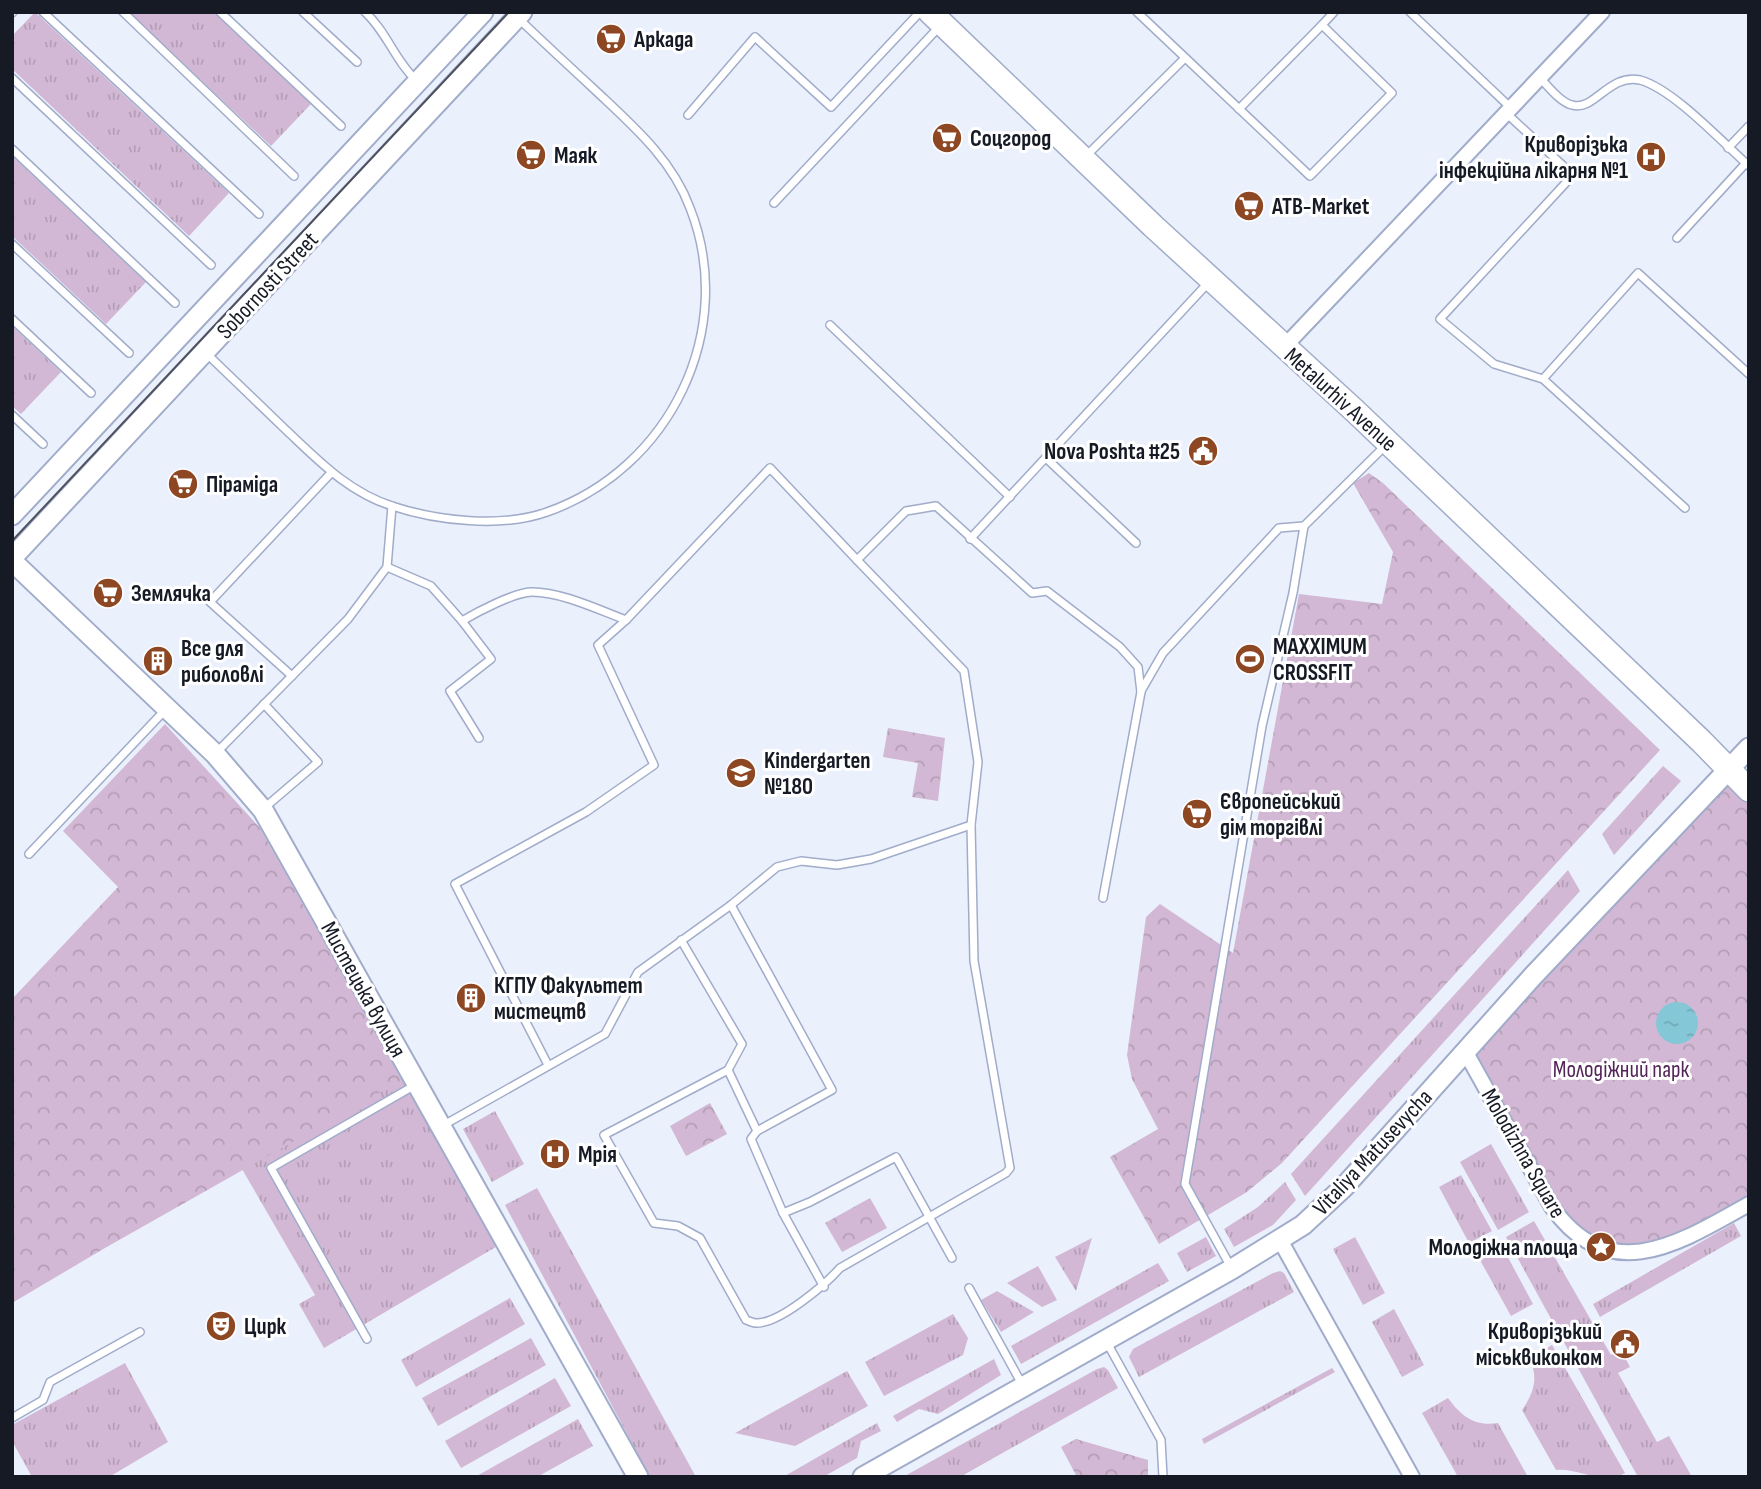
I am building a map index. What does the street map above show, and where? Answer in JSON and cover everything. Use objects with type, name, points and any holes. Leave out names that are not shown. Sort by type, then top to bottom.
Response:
[{"type":"main road","name":"Metalurhiv Avenue","points":[[936,18],[1210,280],[1389,443],[1749,790]]},
{"type":"street","name":"Sobornosti Street","points":[[12,515],[483,12]]},
{"type":"street","points":[[1284,347],[1602,12]]},
{"type":"street","name":"Sobornosti Street","points":[[12,560],[520,15]]},
{"type":"street","name":"Мистецька вулиця","points":[[12,560],[215,754],[263,810],[638,1477]]},
{"type":"street","name":"Vitaliya Matusevycha","points":[[863,1477],[1232,1269],[1303,1225],[1324,1208],[1465,1051],[1749,748]]},
{"type":"street","name":"Molodizhna Square","points":[[1465,1051],[1552,1207],[1562,1221],[1583,1240],[1598,1247],[1632,1253],[1665,1248],[1749,1204]]},
{"type":"street","points":[[1280,1240],[1412,1477]]},
{"type":"lane","points":[[43,12],[258,214]]},
{"type":"lane","points":[[123,12],[294,176]]},
{"type":"lane","points":[[220,12],[341,126]]},
{"type":"lane","points":[[303,12],[357,62]]},
{"type":"lane","points":[[365,12],[376,22],[404,69],[417,81]]},
{"type":"lane","points":[[688,114],[755,37],[831,107],[920,12]]},
{"type":"lane","points":[[1137,12],[1310,176],[1392,93],[1322,25]]},
{"type":"lane","points":[[1239,109],[1334,12]]},
{"type":"lane","points":[[1413,13],[1573,175],[1440,319],[1493,364],[1543,379],[1685,508]]},
{"type":"lane","points":[[205,352],[331,473],[365,496],[432,517],[482,521],[523,519],[548,512],[604,484],[647,447],[666,421],[693,366],[702,335],[705,314],[705,264],[699,236],[690,207],[677,180],[658,153],[520,15]]},
{"type":"lane","points":[[774,203],[936,18]]},
{"type":"lane","points":[[1083,159],[1185,58]]},
{"type":"lane","points":[[12,78],[211,265]]},
{"type":"lane","points":[[1539,78],[1564,101],[1580,106],[1594,100],[1609,87],[1626,80],[1637,79],[1652,84],[1668,93],[1747,164],[1677,238]]},
{"type":"lane","points":[[1728,148],[1749,126]]},
{"type":"lane","points":[[12,149],[175,303]]},
{"type":"lane","points":[[12,243],[129,353]]},
{"type":"lane","points":[[1543,379],[1638,273],[1749,374]]},
{"type":"lane","points":[[970,539],[1210,280]]},
{"type":"lane","points":[[12,318],[92,393]]},
{"type":"lane","points":[[830,325],[1010,497]]},
{"type":"lane","points":[[12,415],[43,444]]},
{"type":"lane","points":[[1232,1269],[1185,1184],[1262,726],[1293,593],[1304,526],[1389,443]]},
{"type":"lane","points":[[1046,458],[1136,543]]},
{"type":"lane","points":[[548,1065],[455,884],[586,812],[654,765],[598,645],[626,620],[770,468],[964,671],[978,762],[971,825],[974,961],[1010,1168],[1006,1174],[840,1269],[824,1287],[770,1319],[757,1323],[746,1320],[700,1238],[678,1226],[654,1223],[604,1135],[727,1070],[742,1044],[681,940]]},
{"type":"lane","points":[[292,676],[210,602],[331,473]]},
{"type":"lane","points":[[215,754],[348,619],[387,567],[391,506]]},
{"type":"lane","points":[[857,560],[906,511],[936,506],[1032,593],[1047,591],[1120,647],[1138,667],[1141,692],[1103,898]]},
{"type":"lane","points":[[1141,692],[1163,653],[1279,528],[1304,526]]},
{"type":"lane","points":[[387,567],[431,586],[491,659],[450,691],[479,738]]},
{"type":"lane","points":[[462,621],[483,609],[531,592],[569,600],[626,620]]},
{"type":"lane","points":[[263,810],[318,762],[264,704]]},
{"type":"lane","points":[[29,854],[167,708]]},
{"type":"lane","points":[[442,1126],[605,1034],[638,972],[731,905],[777,867],[801,861],[837,866],[871,859],[971,825]]},
{"type":"lane","points":[[731,905],[832,1090],[757,1131],[751,1139],[783,1213],[824,1287]]},
{"type":"lane","points":[[727,1070],[757,1131]]},
{"type":"lane","points":[[367,1339],[271,1168],[418,1084]]},
{"type":"lane","points":[[783,1213],[897,1157],[952,1258]]},
{"type":"lane","points":[[969,1288],[1023,1387]]},
{"type":"lane","points":[[12,1418],[43,1400],[50,1382],[140,1332]]},
{"type":"lane","points":[[1106,1341],[1161,1440],[1163,1477]]},
{"type":"green space","points":[[35,12],[229,193],[189,236],[12,69],[12,36]]},
{"type":"green space","points":[[128,12],[213,12],[311,104],[271,146]]},
{"type":"green space","points":[[12,156],[146,282],[106,324],[12,236]]},
{"type":"green space","points":[[12,326],[61,372],[21,414],[12,406]]},
{"type":"green space","points":[[1369,473],[1383,483],[1660,750],[1282,1163],[1247,1192],[1159,1244],[1110,1157],[1158,1129],[1132,1079],[1127,1055],[1146,917],[1160,904],[1233,953],[1299,594],[1382,604],[1393,552],[1353,483]]},
{"type":"green space","points":[[165,724],[260,828],[402,1080],[12,1303],[12,999],[118,887],[63,831]]},
{"type":"green space","points":[[888,728],[945,738],[938,801],[912,797],[918,763],[883,757]]},
{"type":"green space","points":[[1663,766],[1681,781],[1614,855],[1602,834]]},
{"type":"green space","name":"Молодіжний парк","points":[[1729,768],[1749,790],[1749,1204],[1632,1253],[1571,1231],[1465,1051]]},
{"type":"green space","points":[[1568,870],[1580,891],[1305,1196],[1291,1174]]},
{"type":"green space","points":[[412,1074],[506,1241],[324,1348],[299,1304],[315,1295],[242,1169]]},
{"type":"green space","points":[[710,1103],[727,1134],[686,1156],[670,1126]]},
{"type":"green space","points":[[495,1111],[524,1164],[492,1182],[463,1129]]},
{"type":"green space","points":[[1491,1144],[1529,1212],[1498,1230],[1460,1162]]},
{"type":"green space","points":[[1461,1175],[1492,1231],[1469,1243],[1439,1187]]},
{"type":"green space","points":[[1285,1182],[1296,1200],[1273,1225],[1234,1247],[1224,1229],[1258,1207]]},
{"type":"green space","points":[[537,1188],[696,1477],[650,1477],[505,1205]]},
{"type":"green space","points":[[870,1198],[887,1228],[842,1252],[825,1223]]},
{"type":"green space","points":[[1534,1221],[1611,1355],[1621,1350],[1630,1367],[1618,1373],[1657,1442],[1669,1436],[1692,1477],[1638,1477],[1506,1237]]},
{"type":"green space","points":[[1734,1223],[1741,1236],[1600,1317],[1593,1304]]},
{"type":"green space","points":[[1206,1237],[1216,1256],[1187,1272],[1177,1253]]},
{"type":"green space","points":[[1355,1237],[1385,1293],[1363,1305],[1333,1249]]},
{"type":"green space","points":[[1092,1238],[1076,1291],[1055,1257]]},
{"type":"green space","points":[[1503,1248],[1533,1304],[1511,1316],[1480,1260]]},
{"type":"green space","points":[[1158,1263],[1169,1281],[1021,1364],[1011,1346]]},
{"type":"green space","points":[[1038,1266],[1057,1300],[1042,1307],[1007,1283]]},
{"type":"green space","points":[[1280,1271],[1284,1273],[1294,1292],[1139,1377],[1129,1357],[1133,1349]]},
{"type":"green space","points":[[997,1291],[1034,1312],[1001,1332],[981,1300]]},
{"type":"green space","points":[[510,1298],[525,1324],[416,1387],[401,1360]]},
{"type":"green space","points":[[1394,1309],[1424,1365],[1402,1377],[1372,1322]]},
{"type":"green space","points":[[953,1314],[968,1338],[963,1355],[884,1396],[865,1362]]},
{"type":"green space","points":[[531,1338],[546,1365],[438,1426],[422,1398]]},
{"type":"green space","points":[[1552,1345],[1625,1473],[1609,1478],[1556,1470],[1522,1410],[1534,1385],[1534,1372],[1529,1358]]},
{"type":"green space","points":[[994,1359],[1001,1375],[938,1414],[919,1409],[897,1422],[893,1416]]},
{"type":"green space","points":[[125,1363],[168,1442],[109,1477],[32,1477],[12,1441],[12,1425]]},
{"type":"green space","points":[[1104,1367],[1118,1388],[960,1477],[903,1477],[1097,1369]]},
{"type":"green space","points":[[1332,1368],[1335,1372],[1204,1444],[1202,1439]]},
{"type":"green space","points":[[847,1371],[868,1406],[795,1446],[735,1433]]},
{"type":"green space","points":[[555,1378],[571,1406],[461,1468],[445,1441]]},
{"type":"green space","points":[[1448,1398],[1469,1419],[1482,1423],[1498,1423],[1528,1477],[1458,1477],[1422,1413]]},
{"type":"green space","points":[[578,1419],[593,1446],[537,1477],[475,1477]]},
{"type":"green space","points":[[877,1423],[881,1431],[861,1441],[857,1458],[823,1477],[783,1477]]},
{"type":"green space","points":[[1076,1439],[1148,1460],[1148,1477],[1077,1477],[1061,1447]]},
{"type":"water","points":[[1677,1002],[1692,1008],[1698,1023],[1692,1038],[1677,1044],[1662,1038],[1656,1023],[1662,1008]]},
{"type":"tram line","points":[[12,541],[509,12]]},
{"type":"place","name":"Аркада","points":[[611,39]]},
{"type":"place","name":"Соцгород","points":[[947,138]]},
{"type":"place","name":"Маяк","points":[[531,155]]},
{"type":"place","name":"Криворізька інфекційна лікарня №1","points":[[1651,157]]},
{"type":"place","name":"ATB-Market","points":[[1249,206]]},
{"type":"place","name":"Nova Poshta #25","points":[[1203,451]]},
{"type":"place","name":"Піраміда","points":[[183,484]]},
{"type":"place","name":"Землячка","points":[[108,593]]},
{"type":"place","name":"MAXXIMUM CROSSFIT","points":[[1250,659]]},
{"type":"place","name":"Все для риболовлі","points":[[158,661]]},
{"type":"place","name":"Kindergarten №180","points":[[741,773]]},
{"type":"place","name":"Європейський дім торгівлі","points":[[1197,814]]},
{"type":"place","name":"КГПУ Факультет мистецтв","points":[[471,998]]},
{"type":"place","name":"Мрія","points":[[555,1154]]},
{"type":"place","name":"Молодіжна площа","points":[[1601,1247]]},
{"type":"place","name":"Цирк","points":[[221,1326]]},
{"type":"place","name":"Криворізький міськвиконком","points":[[1625,1344]]}]
